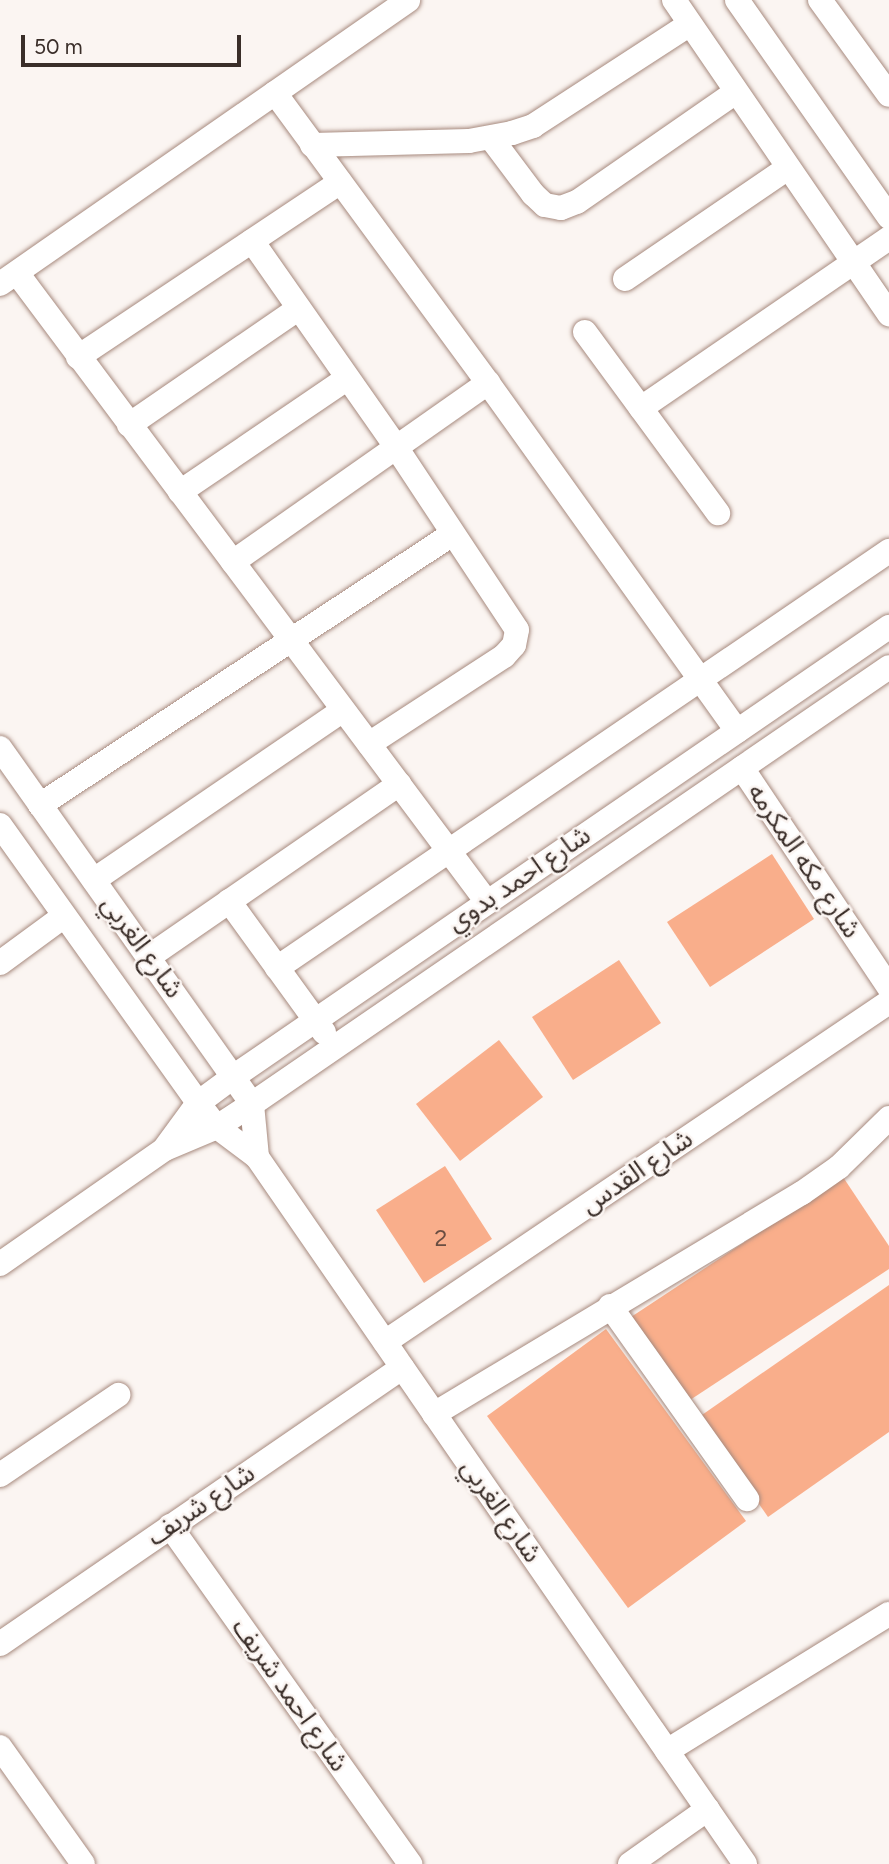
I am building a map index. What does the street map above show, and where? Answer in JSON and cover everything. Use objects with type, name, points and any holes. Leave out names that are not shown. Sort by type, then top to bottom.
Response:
[{"type":"street","points":[[408,0],[8,279],[78,357],[487,902]]},
{"type":"street","points":[[674,0],[889,314]]},
{"type":"street","points":[[737,0],[889,217]]},
{"type":"street","points":[[820,0],[889,95]]},
{"type":"street","points":[[312,145],[491,138],[533,126],[690,23]]},
{"type":"street","points":[[491,138],[533,194],[545,205],[561,208],[577,202],[736,92]]},
{"type":"street","points":[[275,93],[488,383],[737,731]]},
{"type":"street","points":[[625,279],[788,168]]},
{"type":"street","points":[[78,357],[340,182]]},
{"type":"street","points":[[641,408],[889,238]]},
{"type":"street","points":[[252,241],[396,447],[517,631],[514,645],[504,656],[369,744]]},
{"type":"street","points":[[129,425],[298,309]]},
{"type":"street","points":[[584,332],[718,513]]},
{"type":"street","points":[[180,492],[346,379]]},
{"type":"street","points":[[233,562],[488,383]]},
{"type":"street","points":[[40,805],[291,643],[453,534]]},
{"type":"street","points":[[277,968],[889,551]]},
{"type":"street","name":"شارع احمد بدوي","points":[[165,1149],[198,1103],[233,1077],[889,626]]},
{"type":"street","name":"شارع احمد بدوي","points":[[0,1264],[165,1149],[217,1127],[252,1104],[889,667]]},
{"type":"street","points":[[94,880],[343,710]]},
{"type":"street","name":"شارع الغربي","points":[[0,748],[150,956],[252,1104],[257,1157]]},
{"type":"street","name":"شارع مكه المكرمه","points":[[742,768],[889,988]]},
{"type":"street","points":[[150,956],[399,784]]},
{"type":"street","name":"شارع الغربي","points":[[0,825],[198,1103],[217,1127],[257,1157],[745,1864]]},
{"type":"street","points":[[229,901],[335,1046]]},
{"type":"street","points":[[0,963],[64,916]]},
{"type":"street","name":"شارع القدس","points":[[385,1342],[889,1002]]},
{"type":"street","points":[[434,1414],[820,1180],[856,1152],[889,1118]]},
{"type":"street","points":[[610,1306],[747,1499]]},
{"type":"street","name":"شارع شريف","points":[[0,1644],[402,1367]]},
{"type":"street","points":[[0,1475],[118,1395]]},
{"type":"street","name":"شارع احمد شريف","points":[[170,1526],[410,1864]]},
{"type":"street","points":[[667,1751],[889,1614]]},
{"type":"street","points":[[0,1747],[83,1864]]},
{"type":"street","points":[[630,1864],[708,1810]]},
{"type":"building","points":[[772,854],[814,919],[710,987],[667,922]]},
{"type":"building","points":[[619,960],[661,1023],[573,1080],[532,1017]]},
{"type":"building","points":[[499,1040],[543,1097],[460,1161],[416,1104]]},
{"type":"building","points":[[445,1166],[492,1239],[424,1283],[376,1210]]},
{"type":"building","points":[[843,1177],[889,1246],[889,1269],[687,1402],[631,1317]]},
{"type":"building","points":[[889,1285],[889,1432],[768,1517],[699,1417]]},
{"type":"building","points":[[606,1329],[746,1521],[628,1608],[487,1416]]}]
